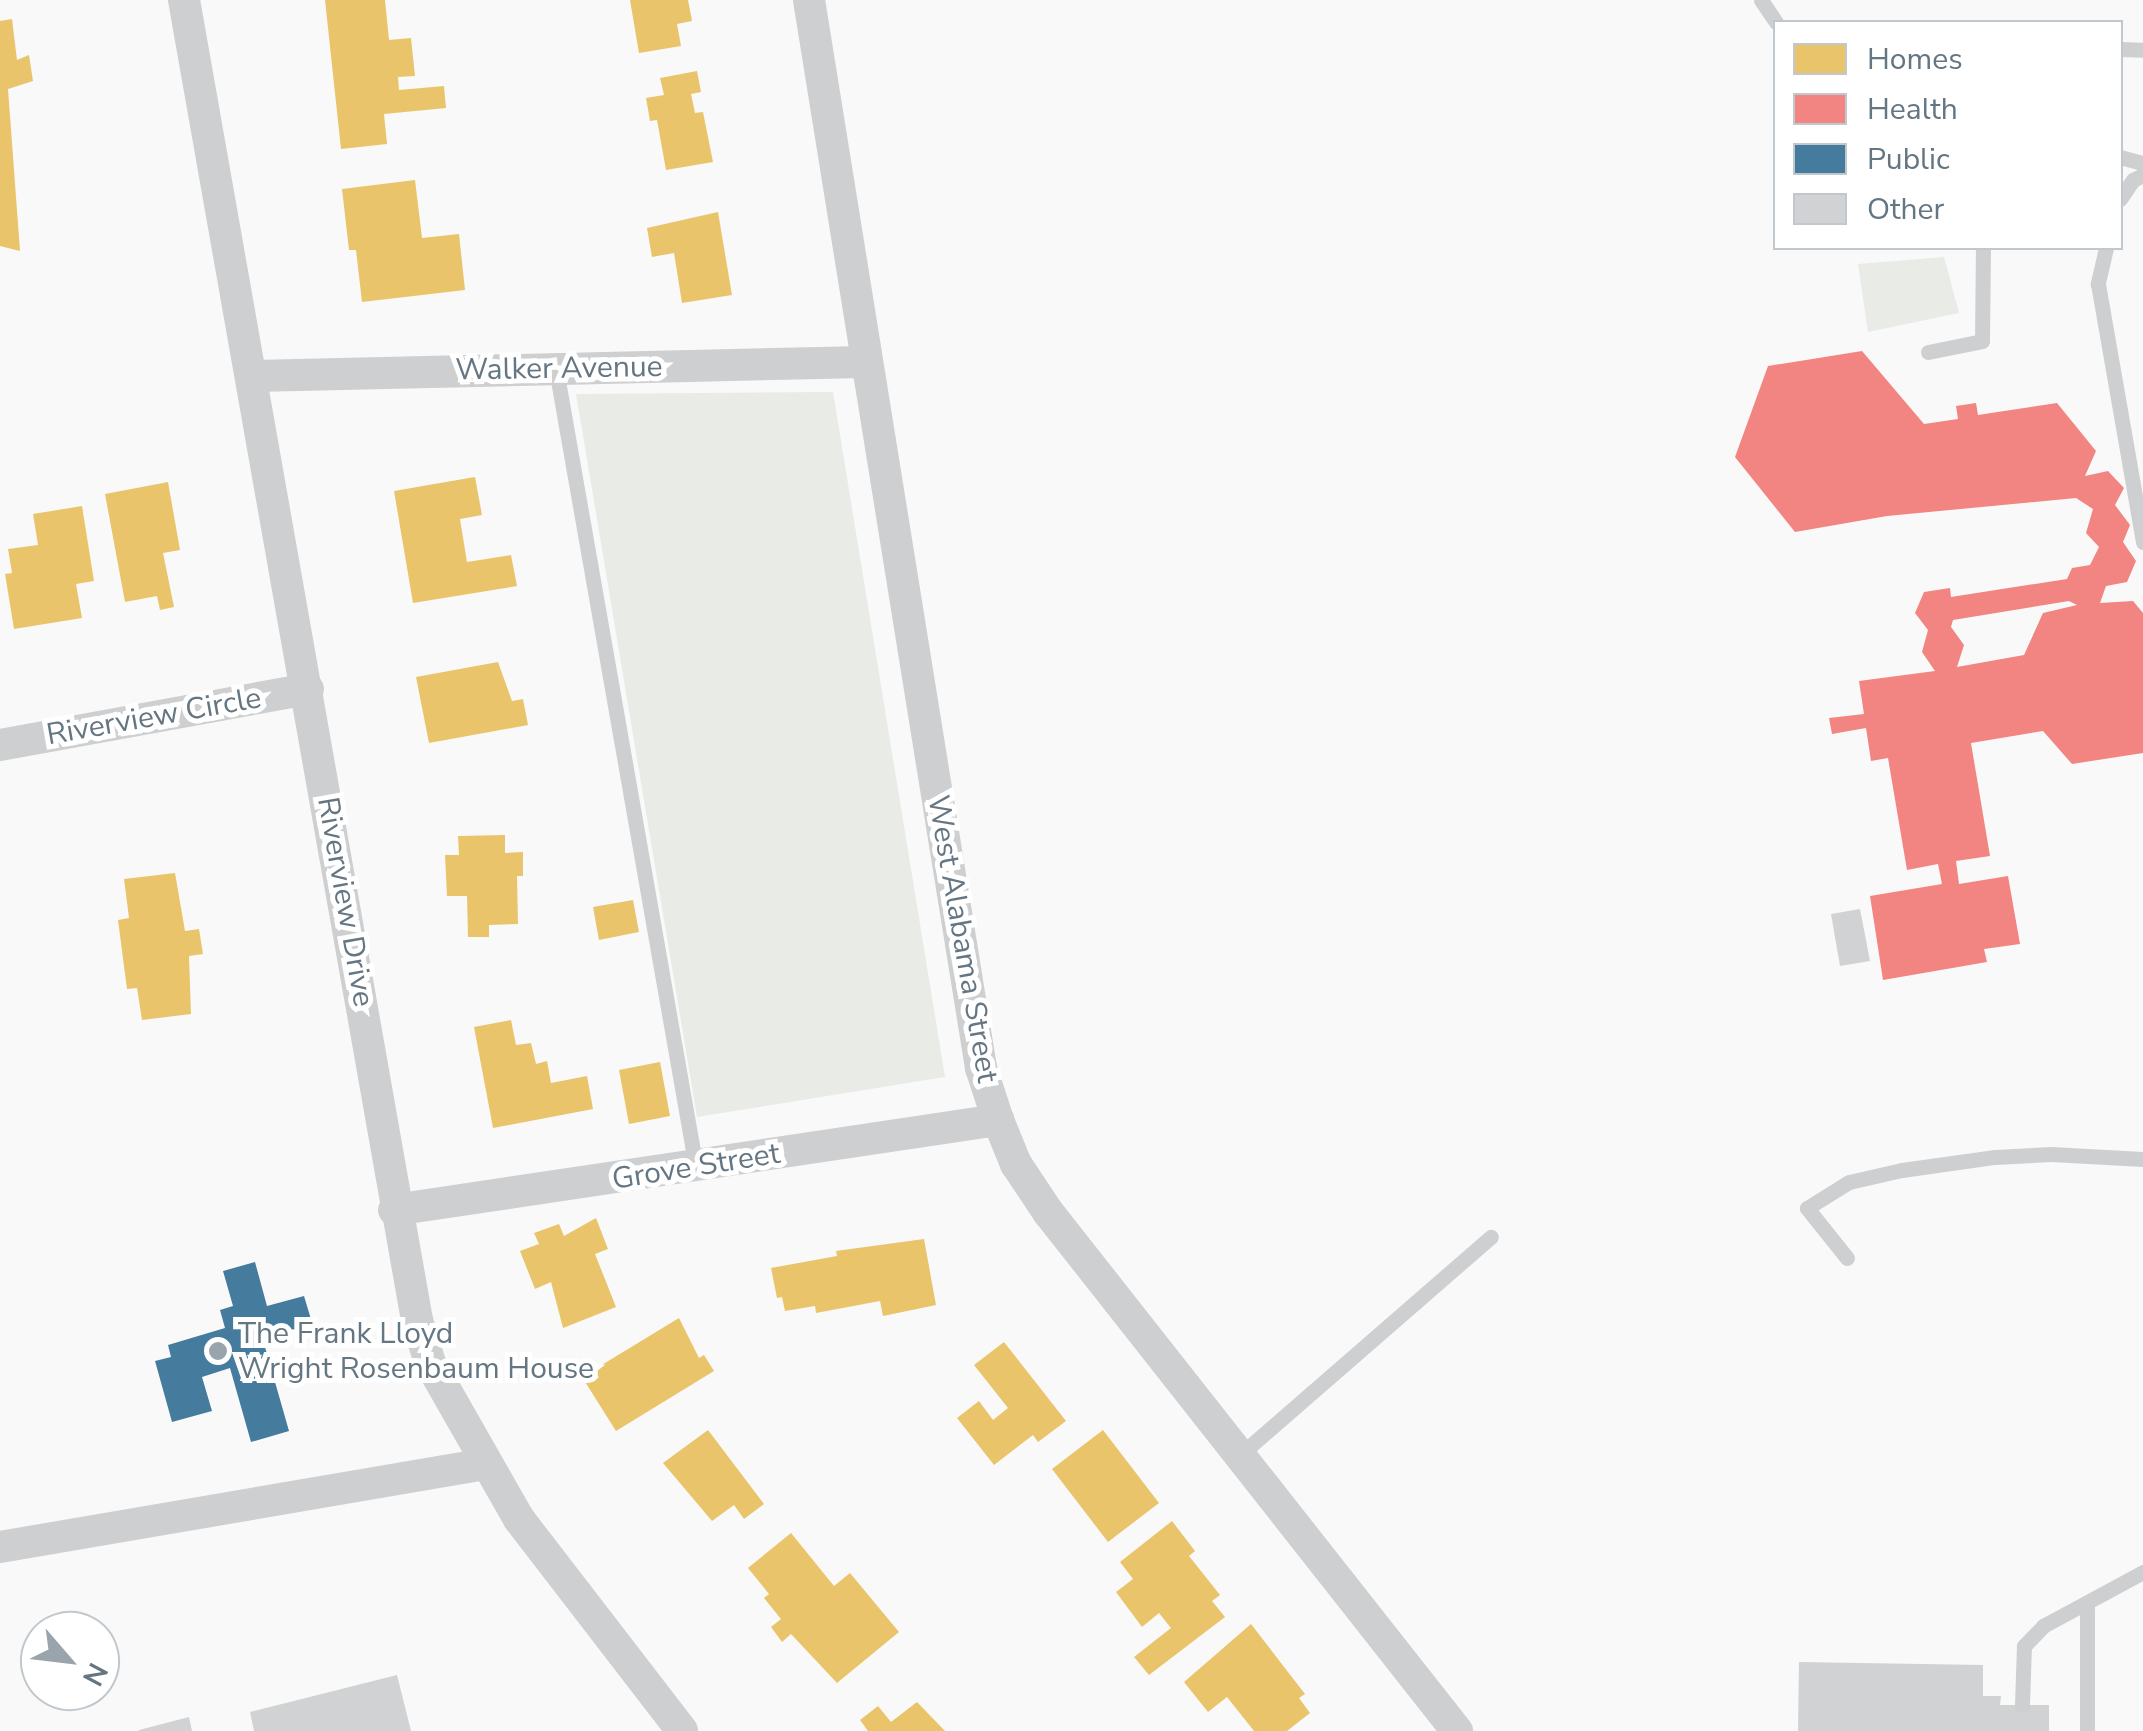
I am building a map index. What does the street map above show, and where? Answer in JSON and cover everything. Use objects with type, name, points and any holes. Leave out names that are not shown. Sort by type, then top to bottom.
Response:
[{"type":"street","name":"Riverview Drive","points":[[184,0],[253,376],[269,499],[308,689],[394,1210],[430,1362],[484,1464],[519,1519],[682,1731]]},
{"type":"street","name":"West Alabama Street","points":[[810,0],[981,1068],[998,1120],[1016,1164],[1048,1212],[1457,1731]]},
{"type":"street","name":"Walker Avenue","points":[[253,376],[866,362]]},
{"type":"street","name":"Riverview Circle","points":[[0,744],[308,689]]},
{"type":"street","name":"Grove Street","points":[[394,1210],[998,1120]]},
{"type":"street","points":[[0,1547],[484,1464]]},
{"type":"lane","points":[[2123,195],[2133,180],[2143,175]]},
{"type":"lane","points":[[1928,352],[1982,341],[1983,250]]},
{"type":"lane","points":[[2106,250],[2098,284],[2143,542]]},
{"type":"lane","points":[[556,369],[696,1168]]},
{"type":"lane","points":[[1847,1258],[1807,1208],[1849,1182],[1996,1157],[2051,1154],[2143,1159]]},
{"type":"lane","points":[[1241,1454],[1491,1237]]},
{"type":"lane","points":[[2022,1705],[2024,1646],[2043,1626],[2143,1572]]},
{"type":"lane","points":[[2087,1605],[2087,1731]]},
{"type":"shaded area","points":[[1944,257],[1959,313],[1868,332],[1858,264]]},
{"type":"shaded area","points":[[833,392],[945,1077],[697,1117],[576,394]]},
{"type":"building: Homes","points":[[325,0],[385,0],[389,40],[411,38],[415,76],[398,77],[399,90],[444,86],[446,108],[384,114],[387,144],[341,149]]},
{"type":"building: Homes","points":[[630,0],[688,0],[692,21],[677,24],[681,46],[639,53]]},
{"type":"building: Homes","points":[[12,19],[17,60],[29,55],[33,81],[8,89],[20,251],[0,246],[0,21]]},
{"type":"building: Homes","points":[[697,71],[701,92],[691,94],[695,113],[703,112],[713,162],[666,170],[657,120],[650,121],[646,98],[664,95],[660,78]]},
{"type":"building: Homes","points":[[415,180],[422,238],[459,234],[465,290],[362,302],[356,250],[349,250],[342,189]]},
{"type":"building: Homes","points":[[718,212],[732,295],[682,303],[674,253],[652,257],[647,228]]},
{"type":"building: Homes","points":[[475,477],[482,515],[460,519],[467,562],[511,555],[517,586],[413,603],[394,491]]},
{"type":"building: Homes","points":[[168,482],[180,550],[163,553],[174,607],[160,610],[157,596],[125,602],[105,494]]},
{"type":"building: Homes","points":[[82,506],[94,581],[76,584],[82,618],[14,629],[5,574],[12,573],[8,549],[38,545],[33,514]]},
{"type":"building: Homes","points":[[498,662],[512,701],[523,699],[528,725],[429,743],[416,677]]},
{"type":"building: Homes","points":[[505,835],[505,853],[523,852],[523,876],[517,876],[518,924],[489,925],[489,937],[468,937],[467,896],[447,896],[445,855],[459,855],[458,836]]},
{"type":"building: Homes","points":[[175,873],[185,931],[199,929],[203,954],[189,956],[191,1014],[142,1020],[137,988],[127,989],[118,920],[129,918],[124,879]]},
{"type":"building: Homes","points":[[633,900],[639,932],[599,940],[593,907]]},
{"type":"building: Homes","points":[[511,1020],[516,1045],[531,1043],[536,1064],[547,1061],[551,1083],[587,1076],[593,1109],[493,1128],[474,1027]]},
{"type":"building: Homes","points":[[660,1062],[670,1116],[629,1124],[619,1070]]},
{"type":"building: Homes","points":[[596,1218],[608,1249],[595,1254],[616,1307],[563,1328],[551,1282],[535,1289],[520,1251],[539,1244],[534,1233],[559,1224],[564,1236]]},
{"type":"building: Homes","points":[[924,1239],[936,1305],[883,1316],[880,1301],[816,1313],[815,1306],[785,1311],[782,1297],[777,1298],[771,1268],[837,1256],[836,1251]]},
{"type":"building: Homes","points":[[679,1318],[699,1358],[704,1355],[714,1371],[616,1431],[582,1377]]},
{"type":"building: Homes","points":[[1004,1342],[1066,1421],[1038,1442],[1033,1435],[994,1465],[957,1418],[979,1401],[993,1420],[1008,1408],[974,1365]]},
{"type":"building: Homes","points":[[708,1430],[764,1504],[744,1519],[734,1505],[712,1521],[663,1463]]},
{"type":"building: Homes","points":[[1103,1430],[1159,1503],[1108,1542],[1052,1469]]},
{"type":"building: Homes","points":[[1172,1521],[1195,1551],[1189,1556],[1220,1595],[1212,1601],[1225,1617],[1149,1675],[1134,1657],[1171,1628],[1159,1613],[1142,1627],[1116,1592],[1133,1579],[1120,1562]]},
{"type":"building: Homes","points":[[791,1533],[834,1586],[850,1573],[899,1632],[837,1683],[791,1634],[782,1642],[771,1627],[781,1619],[764,1598],[769,1594],[748,1568]]},
{"type":"building: Homes","points":[[1251,1624],[1305,1694],[1299,1698],[1310,1713],[1287,1731],[1254,1731],[1227,1697],[1208,1712],[1184,1682]]},
{"type":"building: Homes","points":[[917,1702],[945,1731],[868,1731],[860,1720],[878,1706],[891,1722]]},
{"type":"building: Health","points":[[1862,351],[1924,424],[1958,419],[1956,406],[1976,403],[1978,415],[2057,403],[2096,451],[2085,476],[2108,471],[2124,488],[2115,505],[2130,525],[2123,542],[2136,561],[2127,582],[2106,586],[2100,603],[2133,601],[2143,613],[2143,753],[2072,764],[2043,731],[1971,743],[1990,856],[1956,861],[1959,884],[2008,876],[2020,944],[1984,949],[1987,962],[1883,980],[1870,896],[1942,884],[1938,864],[1907,870],[1888,758],[1871,761],[1866,728],[1832,734],[1829,718],[1864,714],[1859,681],[1935,671],[1922,652],[1928,630],[1915,613],[1924,592],[1950,588],[1951,597],[2067,579],[2072,568],[2090,565],[2099,547],[2086,533],[2093,509],[2076,498],[1887,516],[1795,532],[1735,457],[1768,366]],"holes":[[[2069,601],[2077,605],[2043,613],[2024,655],[1957,667],[1964,645],[1951,627],[1953,620]]]},
{"type":"building: Public","name":"The Frank Lloyd Wright Rosenbaum House","points":[[255,1262],[267,1306],[304,1296],[313,1326],[263,1340],[289,1431],[251,1442],[230,1368],[202,1377],[212,1411],[172,1422],[155,1361],[171,1357],[168,1345],[225,1328],[220,1310],[233,1306],[223,1271]]},
{"type":"building: Other","points":[[1860,909],[1870,961],[1840,966],[1831,914]]},
{"type":"building: Other","points":[[1799,1662],[1983,1665],[1983,1696],[2001,1696],[2000,1705],[2049,1705],[2049,1731],[1798,1731]]},
{"type":"building: Other","points":[[397,1675],[411,1731],[254,1731],[250,1712]]},
{"type":"building: Other","points":[[189,1717],[192,1731],[139,1731],[139,1730]]},
{"type":"place","name":"The Frank Lloyd Wright Rosenbaum House","points":[[218,1351]]}]
